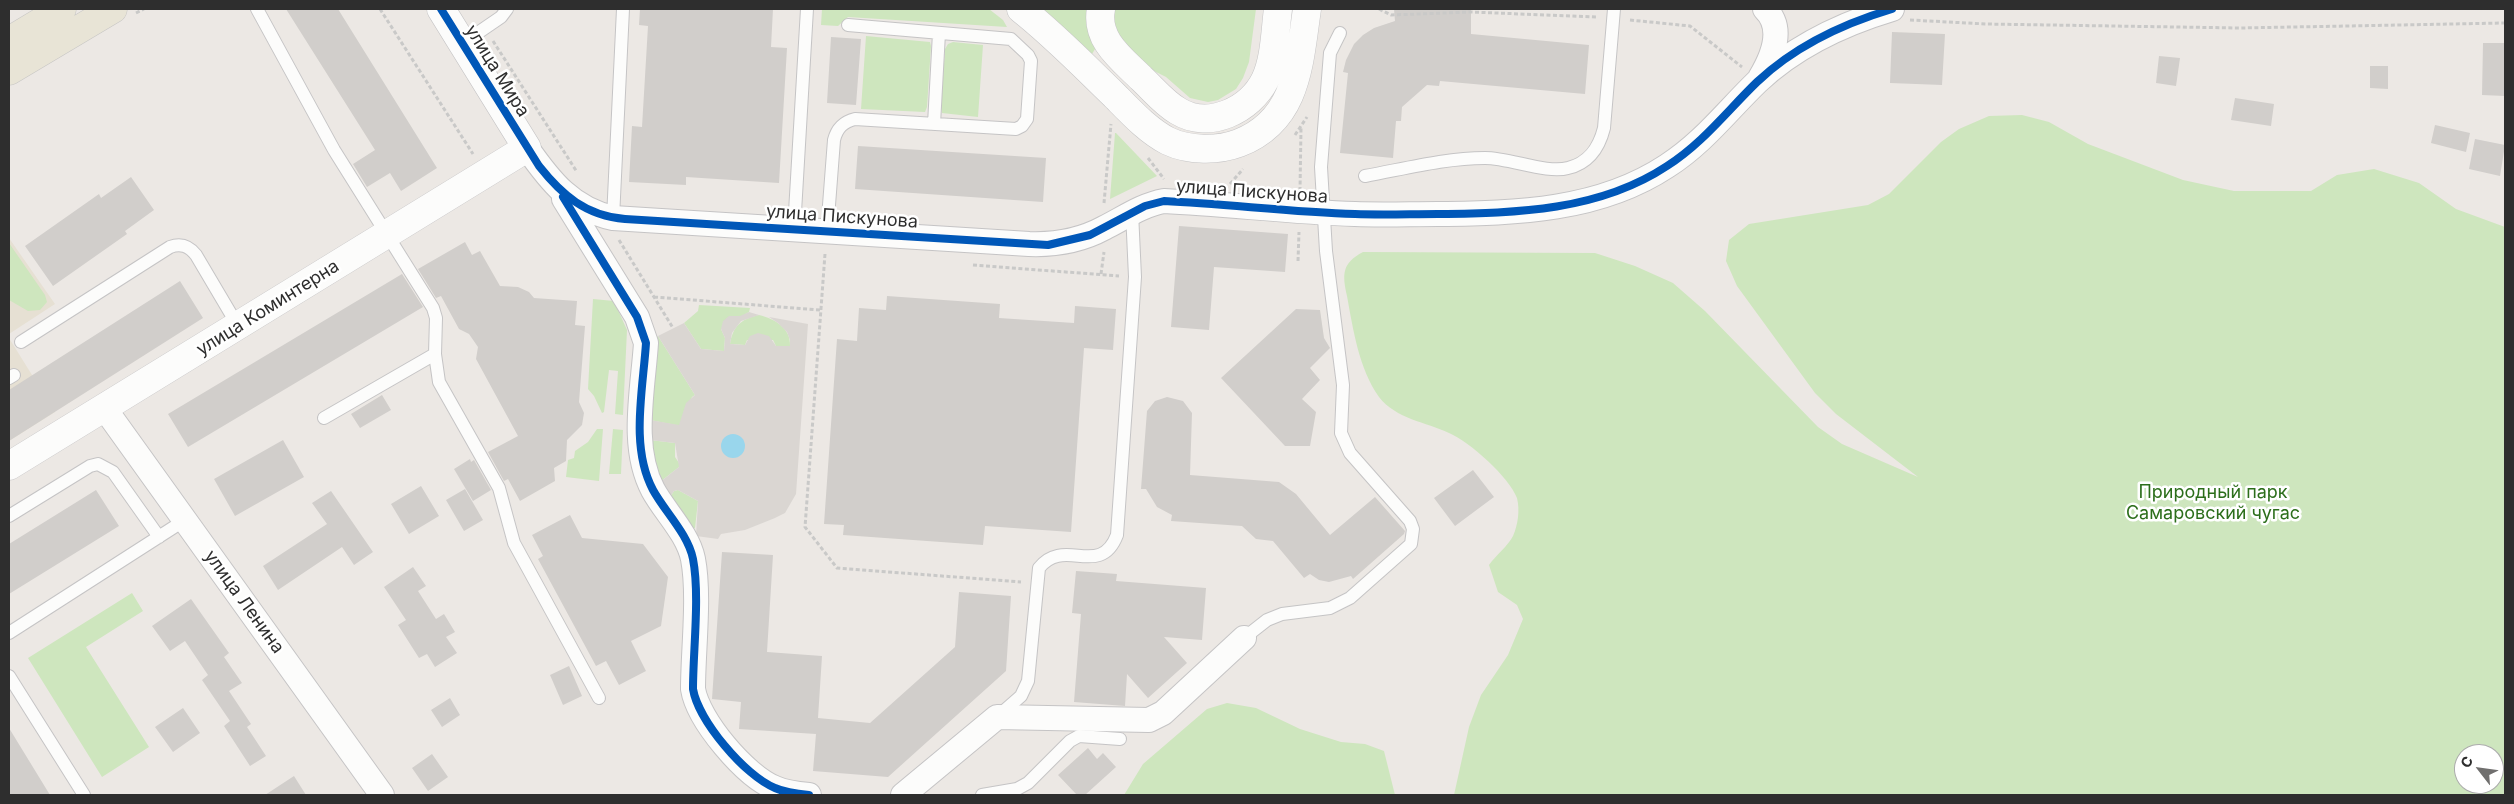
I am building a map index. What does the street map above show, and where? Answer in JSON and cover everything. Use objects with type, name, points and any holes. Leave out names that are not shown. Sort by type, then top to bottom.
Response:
[{"type":"main road","points":[[9,41],[62,9]]},
{"type":"main road","points":[[9,71],[113,9]]},
{"type":"street","name":"улица Мира","points":[[441,9],[533,157]]},
{"type":"street","points":[[1021,9],[1059,42],[1153,131],[1169,142],[1181,146],[1213,148],[1231,146],[1262,131],[1275,119],[1285,105],[1293,88],[1298,67],[1307,9]]},
{"type":"street","points":[[1102,9],[1102,27],[1106,40],[1113,51],[1168,104],[1184,114],[1202,118],[1229,114],[1248,103],[1258,92],[1270,64],[1278,9]]},
{"type":"street","name":"улица Пискунова","points":[[533,157],[556,188],[584,209],[619,218],[1048,245],[1078,239],[1105,228],[1132,212],[1164,201],[1355,214],[1501,212],[1559,207],[1604,196],[1646,179],[1690,149],[1775,44],[1776,31],[1773,20],[1765,9]]},
{"type":"street","name":"улица Пискунова","points":[[1751,75],[1831,31],[1898,14]]},
{"type":"street","name":"улица Коминтерна","points":[[9,466],[105,409],[388,234],[533,157]]},
{"type":"street","points":[[556,188],[602,258],[637,317],[646,343],[640,436],[645,473],[693,558],[695,580],[693,689],[695,702],[702,716],[735,756],[756,776],[773,788],[794,794],[809,795]]},
{"type":"street","points":[[602,258],[599,249],[603,234],[619,218]]},
{"type":"street","name":"улица Ленина","points":[[105,409],[382,795]]},
{"type":"street","points":[[903,795],[997,717],[1149,720],[1163,713],[1244,638]]},
{"type":"lane","points":[[257,9],[334,150],[433,308],[436,318],[435,354],[439,382],[499,488],[514,543],[599,698]]},
{"type":"lane","points":[[462,43],[501,18],[507,9]]},
{"type":"lane","points":[[619,218],[623,9]]},
{"type":"lane","points":[[794,229],[808,9]]},
{"type":"lane","points":[[1365,176],[1459,159],[1500,159],[1553,170],[1568,169],[1580,163],[1592,155],[1600,143],[1604,128],[1614,14]]},
{"type":"lane","points":[[827,231],[834,140],[836,131],[842,125],[855,119],[1016,129],[1022,126],[1027,119],[1032,68],[1028,55],[1011,39],[848,25]]},
{"type":"lane","points":[[1244,638],[1267,620],[1282,614],[1339,606],[1406,550],[1413,536],[1410,521],[1350,454],[1341,433],[1343,385],[1326,252],[1321,167],[1325,90],[1330,53],[1340,32]]},
{"type":"lane","points":[[934,124],[939,33]]},
{"type":"lane","points":[[997,717],[1021,696],[1028,680],[1036,583],[1039,568],[1046,559],[1058,554],[1094,556],[1104,554],[1113,546],[1117,535],[1135,277],[1132,212]]},
{"type":"lane","points":[[21,342],[170,248],[179,245],[188,248],[196,255],[238,326]]},
{"type":"lane","points":[[324,418],[435,354]]},
{"type":"lane","points":[[9,516],[90,466],[98,464],[113,472],[159,537]]},
{"type":"lane","points":[[9,633],[185,520]]},
{"type":"lane","points":[[9,676],[84,795]]},
{"type":"lane","points":[[982,795],[1017,789],[1028,783],[1070,741],[1079,736],[1120,739]]},
{"type":"path","points":[[380,9],[477,160]]},
{"type":"path","points":[[1379,9],[1391,15],[1472,12],[1614,14],[1690,26],[1751,75]]},
{"type":"path","points":[[1898,14],[1986,24],[2240,28],[2505,23]]},
{"type":"path","points":[[485,28],[564,150],[533,157]]},
{"type":"path","points":[[1102,274],[1111,124]]},
{"type":"path","points":[[1301,127],[1299,179],[1301,198]]},
{"type":"path","points":[[1147,158],[1167,183],[1160,184]]},
{"type":"path","points":[[1236,188],[1227,188],[1243,169]]},
{"type":"path","points":[[1291,192],[1300,192]]},
{"type":"path","points":[[834,255],[824,254],[805,527],[836,568],[1036,583]]},
{"type":"path","points":[[963,264],[1135,277]]},
{"type":"path","points":[[654,297],[820,310]]},
{"type":"path","points":[[668,319],[673,328]]},
{"type":"shaded area","points":[[9,238],[55,304],[9,334]]},
{"type":"shaded area","points":[[749,312],[759,315],[741,321],[732,333],[730,344],[745,345],[750,336],[758,333],[769,336],[776,346],[790,346],[787,332],[769,317],[808,324],[796,494],[785,513],[775,518],[745,530],[721,534],[718,539],[696,536],[698,501],[678,490],[674,491],[669,498],[660,482],[679,467],[675,443],[650,440],[650,420],[679,425],[686,403],[695,395],[658,336],[684,323],[701,349],[724,351],[725,338],[721,329],[723,321],[729,316],[740,316]]},
{"type":"shaded area","points":[[9,338],[55,412],[9,441]]},
{"type":"green space","points":[[822,9],[989,9],[1003,20],[1007,27],[848,17],[838,26],[821,25]]},
{"type":"green space","points":[[1043,9],[1089,9],[1090,31],[1095,49],[1092,54],[1087,53]]},
{"type":"green space","points":[[1114,9],[1256,9],[1249,62],[1243,78],[1236,89],[1218,100],[1208,102],[1190,98],[1166,77],[1152,70],[1120,39],[1114,25]]},
{"type":"green space","points":[[866,36],[930,42],[927,107],[925,112],[861,109]]},
{"type":"green space","points":[[953,42],[983,45],[978,117],[942,113],[945,49],[948,44]]},
{"type":"green space","name":"Природный парк Самаровский чугас","points":[[2022,115],[2049,122],[2088,144],[2183,180],[2234,191],[2311,191],[2337,175],[2374,169],[2419,183],[2456,209],[2505,227],[2505,795],[1454,795],[1469,727],[1481,695],[1508,655],[1523,619],[1517,605],[1498,592],[1489,565],[1513,536],[1518,517],[1517,498],[1506,480],[1478,452],[1449,433],[1394,410],[1379,397],[1366,374],[1358,348],[1344,281],[1347,265],[1363,252],[1595,253],[1635,266],[1673,283],[1705,311],[1818,427],[1842,444],[1918,477],[1836,414],[1815,393],[1737,286],[1726,261],[1729,240],[1749,224],[1868,205],[1889,194],[1941,142],[1959,129],[1989,116]]},
{"type":"green space","points":[[1115,133],[1157,176],[1110,199]]},
{"type":"green space","points":[[9,243],[45,295],[47,302],[40,310],[28,311],[9,300]]},
{"type":"green space","points":[[593,299],[614,301],[627,330],[623,415],[615,414],[618,371],[609,370],[604,412],[602,413],[594,396],[588,389]]},
{"type":"green space","points":[[699,305],[750,308],[749,312],[721,329],[725,338],[724,351],[701,349],[684,323],[698,311]]},
{"type":"green space","points":[[759,315],[771,319],[785,329],[790,340],[790,346],[776,346],[773,340],[747,340],[745,345],[730,344],[733,332],[739,324]]},
{"type":"green space","points":[[658,336],[695,395],[692,397],[680,426],[650,420],[656,338]]},
{"type":"green space","points":[[597,429],[603,429],[599,481],[566,477],[568,460],[574,458],[575,451],[588,442]]},
{"type":"green space","points":[[613,429],[623,430],[621,474],[609,474]]},
{"type":"green space","points":[[650,440],[675,443],[675,457],[679,467],[660,482]]},
{"type":"green space","points":[[678,490],[698,501],[695,528],[691,529],[669,498],[674,491]]},
{"type":"green space","points":[[132,593],[143,611],[86,647],[149,747],[102,777],[28,658]]},
{"type":"green space","points":[[1227,703],[1256,708],[1300,729],[1341,742],[1365,744],[1384,751],[1395,795],[1124,795],[1143,764],[1207,709]]},
{"type":"water","points":[[733,434],[742,437],[745,446],[742,455],[733,458],[724,455],[721,446],[724,437]]},
{"type":"building","points":[[286,9],[338,9],[437,168],[401,191],[390,173],[367,187],[353,164],[375,150]]},
{"type":"building","points":[[640,9],[773,9],[771,47],[787,48],[779,183],[686,177],[686,185],[629,182],[632,126],[642,127],[648,26],[639,25]]},
{"type":"building","points":[[1394,9],[1471,9],[1471,34],[1589,45],[1585,94],[1440,81],[1439,86],[1427,85],[1402,107],[1401,121],[1396,121],[1393,158],[1340,153],[1348,73],[1343,72],[1346,60],[1354,44],[1363,35],[1374,28],[1395,21]]},
{"type":"building","points":[[1892,32],[1945,34],[1942,85],[1890,83]]},
{"type":"building","points":[[831,37],[861,39],[856,105],[827,103]]},
{"type":"building","points":[[2483,43],[2505,43],[2505,96],[2482,95]]},
{"type":"building","points":[[2159,56],[2180,58],[2176,86],[2156,83]]},
{"type":"building","points":[[2370,66],[2388,66],[2388,89],[2370,88]]},
{"type":"building","points":[[2235,98],[2274,104],[2271,126],[2231,120]]},
{"type":"building","points":[[2435,125],[2470,133],[2466,152],[2431,143]]},
{"type":"building","points":[[2475,139],[2505,145],[2500,176],[2469,169]]},
{"type":"building","points":[[858,146],[1046,158],[1043,202],[855,189]]},
{"type":"building","points":[[131,177],[154,210],[125,231],[127,234],[53,286],[25,246],[99,194],[101,198]]},
{"type":"building","points":[[1179,226],[1288,234],[1285,272],[1214,267],[1209,330],[1171,327]]},
{"type":"building","points":[[465,242],[472,255],[480,251],[500,286],[518,287],[529,292],[534,298],[577,301],[575,325],[585,326],[579,402],[584,413],[582,425],[567,440],[566,461],[554,468],[555,481],[520,501],[508,479],[504,481],[488,452],[518,436],[476,359],[478,347],[469,334],[459,329],[441,296],[436,298],[418,269]]},
{"type":"building","points":[[402,274],[423,307],[188,447],[168,414]]},
{"type":"building","points":[[180,281],[203,318],[9,441],[9,390]]},
{"type":"building","points":[[887,296],[1000,304],[999,318],[1074,323],[1075,306],[1116,309],[1113,350],[1084,348],[1071,532],[985,526],[983,545],[843,535],[844,525],[824,524],[837,339],[857,341],[859,308],[886,310]]},
{"type":"building","points":[[1296,309],[1320,310],[1324,338],[1330,348],[1310,368],[1320,380],[1302,399],[1316,412],[1310,446],[1285,446],[1221,378]]},
{"type":"building","points":[[382,395],[391,410],[360,428],[351,414]]},
{"type":"building","points":[[1167,397],[1183,401],[1192,413],[1190,475],[1279,482],[1296,494],[1330,535],[1375,497],[1405,531],[1404,534],[1353,579],[1351,576],[1329,582],[1319,580],[1310,574],[1304,578],[1273,541],[1256,539],[1242,526],[1171,521],[1172,515],[1157,507],[1146,489],[1141,489],[1147,411],[1155,401]]},
{"type":"building","points":[[283,440],[304,477],[235,516],[214,479]]},
{"type":"building","points":[[470,459],[471,462],[474,460],[491,490],[473,501],[454,469]]},
{"type":"building","points":[[1473,470],[1494,497],[1455,526],[1434,498]]},
{"type":"building","points":[[421,486],[439,516],[409,534],[391,504]]},
{"type":"building","points":[[465,489],[483,520],[464,531],[446,500]]},
{"type":"building","points":[[96,490],[119,526],[9,594],[9,544]]},
{"type":"building","points":[[331,491],[373,552],[354,565],[342,547],[278,590],[263,566],[327,524],[312,503]]},
{"type":"building","points":[[570,515],[582,538],[643,544],[668,577],[661,626],[631,641],[646,671],[619,685],[606,661],[596,666],[538,559],[543,556],[532,535]]},
{"type":"building","points":[[722,552],[773,555],[767,652],[822,656],[818,718],[870,723],[955,647],[959,592],[1011,596],[1006,671],[888,777],[813,771],[816,734],[739,729],[741,702],[712,699]]},
{"type":"building","points":[[413,567],[426,586],[418,591],[436,619],[444,614],[455,632],[446,637],[457,653],[435,667],[427,654],[419,658],[398,625],[406,620],[384,587]]},
{"type":"building","points":[[1076,571],[1117,574],[1116,581],[1206,588],[1202,640],[1164,637],[1187,663],[1148,698],[1127,674],[1125,706],[1074,702],[1081,614],[1072,613]]},
{"type":"building","points":[[191,599],[229,653],[224,657],[242,683],[229,691],[251,724],[247,727],[266,756],[250,766],[224,726],[230,721],[202,680],[208,675],[185,641],[170,651],[152,626]]},
{"type":"building","points":[[569,666],[582,696],[563,705],[550,675]]},
{"type":"building","points":[[450,698],[460,715],[442,727],[431,710]]},
{"type":"building","points":[[183,708],[200,733],[173,752],[155,727]]},
{"type":"building","points":[[9,728],[50,795],[9,795]]},
{"type":"building","points":[[1088,748],[1097,759],[1103,753],[1116,767],[1085,795],[1077,795],[1058,775]]},
{"type":"building","points":[[432,754],[448,777],[428,791],[412,768]]},
{"type":"building","points":[[294,776],[306,795],[265,795]]},
{"type":"cycle path","points":[[441,9],[539,166],[566,195],[598,214],[625,219],[1048,245],[1090,235],[1145,206],[1164,201],[1355,214],[1498,212],[1557,207],[1585,201],[1641,181],[1680,157],[1703,137],[1757,82],[1803,47],[1837,29],[1892,9]]},
{"type":"cycle path","points":[[563,197],[637,317],[646,343],[640,418],[642,456],[653,490],[681,532],[693,559],[696,589],[693,689],[697,702],[713,731],[737,760],[750,772],[763,782],[779,790],[809,795]]}]
